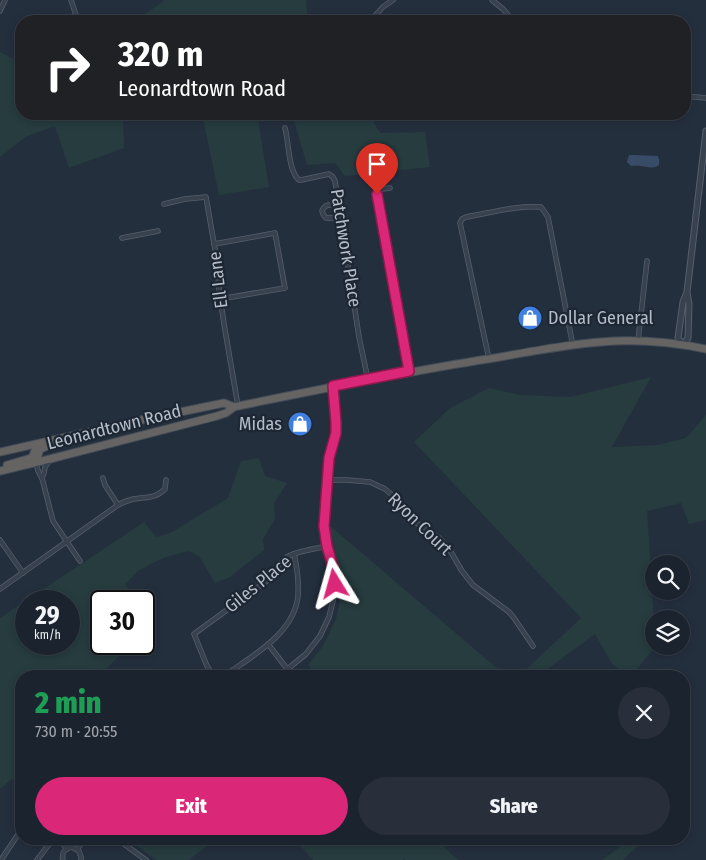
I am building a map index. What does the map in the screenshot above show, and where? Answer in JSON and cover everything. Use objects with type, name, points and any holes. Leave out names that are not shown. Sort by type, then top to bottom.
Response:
[{"type":"highway","name":"Leonardtown Road","points":[[0,471],[217,416],[236,407],[409,371],[616,341],[684,345],[706,349]]},
{"type":"highway","name":"Leonardtown Road","points":[[0,452],[224,403],[236,407]]},
{"type":"highway","points":[[36,462],[40,449],[60,443],[71,436]]},
{"type":"highway","points":[[0,467],[32,458],[37,445]]},
{"type":"street","points":[[0,10],[5,0]]},
{"type":"street","points":[[71,0],[76,15]]},
{"type":"street","points":[[375,15],[393,0]]},
{"type":"street","points":[[492,0],[508,15]]},
{"type":"street","points":[[691,97],[706,98]]},
{"type":"street","name":"Patchwork Place","points":[[285,128],[295,177],[301,180],[328,174],[335,181],[368,380]]},
{"type":"street","points":[[687,292],[689,304],[688,338],[684,345],[678,338],[683,302],[687,292],[706,131]]},
{"type":"street","points":[[390,188],[382,189],[377,194],[409,371]]},
{"type":"street","name":"Ell Lane","points":[[164,204],[206,197],[236,407]]},
{"type":"street","points":[[338,205],[327,205],[322,211],[326,218],[340,218]]},
{"type":"street","points":[[489,358],[460,222],[466,217],[504,210],[541,207],[548,217],[573,346]]},
{"type":"street","points":[[122,238],[158,232]]},
{"type":"street","points":[[214,244],[275,233],[284,288],[220,300]]},
{"type":"street","points":[[638,341],[646,261]]},
{"type":"street","points":[[268,644],[288,670],[312,648],[329,617],[334,597],[335,578],[324,526],[329,458],[336,433],[333,386]]},
{"type":"street","points":[[42,478],[45,467],[50,459]]},
{"type":"street","points":[[36,462],[53,521],[80,561]]},
{"type":"street","points":[[103,478],[105,486],[118,505]]},
{"type":"street","points":[[0,589],[118,505],[130,500],[159,494],[165,489],[166,480]]},
{"type":"street","name":"Ryon Court","points":[[328,480],[370,482],[385,489],[419,525],[448,547],[473,585],[509,612],[533,646]]},
{"type":"street","points":[[0,540],[23,573]]},
{"type":"street","name":"Giles Place","points":[[209,670],[194,634],[268,580],[287,558],[294,554],[327,546]]},
{"type":"street","points":[[232,670],[268,644],[289,622],[298,596],[298,573],[294,554]]},
{"type":"street","points":[[1,860],[15,839]]},
{"type":"street","points":[[37,860],[48,845]]},
{"type":"street","points":[[64,845],[67,849]]},
{"type":"street","points":[[77,849],[80,845]]},
{"type":"street","points":[[125,845],[146,860]]},
{"type":"street","points":[[62,860],[62,854],[72,847],[81,854],[81,860]]},
{"type":"green space","points":[[164,0],[306,0],[307,15],[143,15]]},
{"type":"green space","points":[[0,52],[15,60],[15,120],[123,120],[124,148],[69,168],[55,126],[25,137],[0,157]]},
{"type":"green space","points":[[203,120],[258,120],[269,187],[219,195]]},
{"type":"green space","points":[[294,120],[372,120],[380,133],[425,132],[430,167],[345,176],[335,163],[307,165]]},
{"type":"green space","points":[[651,377],[612,447],[657,445],[686,438],[706,415],[706,520],[689,524],[681,503],[647,511],[650,555],[645,555],[645,600],[653,600],[653,610],[645,610],[645,655],[648,655],[636,670],[620,670],[612,664],[595,634],[546,670],[525,670],[581,618],[414,442],[450,408],[489,388],[520,395],[570,397]]},
{"type":"green space","points":[[259,458],[265,476],[287,483],[274,503],[275,519],[263,539],[264,550],[230,577],[215,583],[199,556],[188,551],[163,558],[138,571],[125,584],[130,590],[90,590],[90,655],[120,655],[105,670],[15,670],[15,778],[0,789],[0,618],[15,608],[15,655],[80,655],[80,590],[42,590],[144,522],[156,537],[170,533],[228,498],[241,461]]},
{"type":"green space","points":[[329,525],[499,670],[312,670],[308,665],[323,646],[336,619],[343,587]]},
{"type":"green space","points":[[136,845],[208,845],[189,860],[156,860]]},
{"type":"green space","points":[[299,845],[443,845],[459,860],[406,860],[403,858],[404,860],[313,860]]},
{"type":"green space","points":[[623,845],[638,845],[623,860],[602,860]]},
{"type":"water","points":[[629,155],[658,156],[659,165],[652,168],[631,166],[627,162]]},
{"type":"place","name":"Dollar General","points":[[530,318]]},
{"type":"place","name":"Midas","points":[[300,424]]},
{"type":"route","points":[[335,584],[324,526],[329,458],[336,433],[333,386],[409,371],[377,194]]}]
